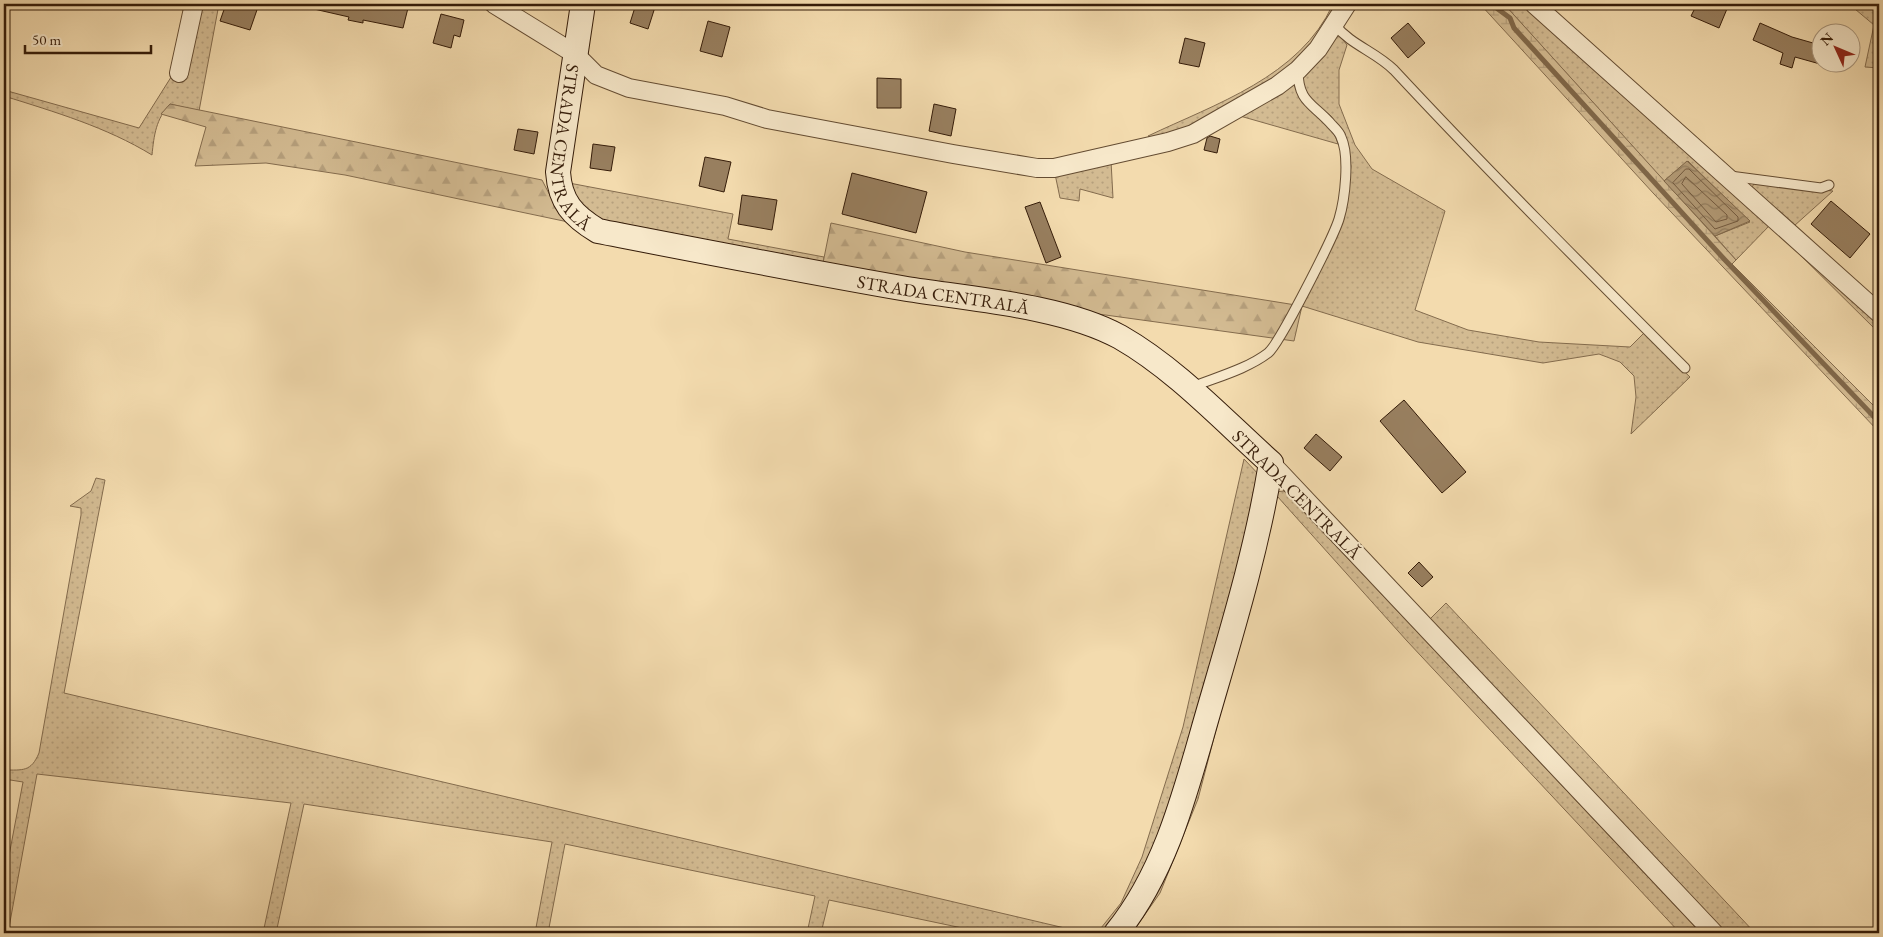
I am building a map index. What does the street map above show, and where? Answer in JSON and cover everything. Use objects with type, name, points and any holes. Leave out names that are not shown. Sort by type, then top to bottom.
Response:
[{"type":"street","points":[[179,73],[194,4]]},
{"type":"street","points":[[494,4],[575,54],[596,75],[629,88],[725,106],[767,119],[1037,168],[1069,166],[1193,134],[1277,86],[1298,70],[1318,49],[1347,4]]},
{"type":"street","name":"STRADA CENTRALĂ","points":[[583,4],[558,172],[559,188],[566,204],[579,220],[598,231],[822,274],[1051,313],[1090,324],[1119,337],[1159,363],[1271,463],[1714,933]]},
{"type":"street","points":[[1534,4],[1879,312]]},
{"type":"street","points":[[1116,933],[1142,899],[1161,857],[1184,794],[1231,633],[1265,499],[1271,463]]},
{"type":"lane","points":[[1335,25],[1346,38],[1364,46],[1388,64],[1485,168],[1685,368]]},
{"type":"lane","points":[[1188,388],[1252,363],[1270,352],[1284,330],[1339,219],[1347,167],[1342,137],[1325,117],[1304,98],[1298,87],[1298,70]]},
{"type":"lane","points":[[1728,176],[1821,188],[1829,185]]},
{"type":"green space","points":[[198,4],[219,4],[199,111],[170,104],[156,128],[152,155],[98,128],[4,96],[4,90],[139,128],[173,74]]},
{"type":"green space","points":[[1333,4],[1343,4],[1333,22],[1276,82],[1191,130],[1157,141],[1148,136],[1227,99],[1278,69],[1300,51],[1318,29]]},
{"type":"green space","points":[[1480,4],[1504,4],[1736,260],[1732,264],[1879,411],[1879,432],[1654,194]]},
{"type":"green space","points":[[1504,4],[1529,4],[1879,317],[1879,333],[1770,225],[1736,260],[1715,236],[1750,222],[1688,161],[1664,181]]},
{"type":"green space","points":[[1849,4],[1879,4],[1879,68],[1865,67],[1874,25]]},
{"type":"green space","points":[[1336,31],[1347,45],[1339,70],[1339,104],[1355,145],[1372,169],[1445,211],[1415,310],[1468,330],[1539,342],[1630,347],[1644,333],[1690,377],[1631,434],[1636,397],[1634,376],[1620,362],[1599,354],[1543,363],[1418,342],[1302,306],[1344,219],[1351,166],[1344,136],[1331,116],[1313,102],[1304,90],[1303,74]]},
{"type":"green space","points":[[1294,79],[1300,98],[1328,126],[1338,144],[1233,114]]},
{"type":"green space","points":[[170,104],[542,180],[557,209],[573,223],[345,175],[266,163],[195,166],[206,127],[161,114]]},
{"type":"green space","points":[[1111,161],[1113,198],[1080,189],[1079,201],[1060,198],[1055,174]]},
{"type":"green space","points":[[569,183],[733,214],[728,239],[824,257],[822,268],[604,224],[575,201]]},
{"type":"green space","points":[[1755,183],[1833,191],[1794,226],[1750,189]]},
{"type":"green space","points":[[831,223],[965,252],[1302,306],[1294,341],[1062,309],[822,268]]},
{"type":"green space","points":[[1244,459],[1262,478],[1255,524],[1157,855],[1110,933],[1097,933],[1121,903],[1142,857],[1183,727]]},
{"type":"green space","points":[[96,478],[105,480],[64,693],[1086,933],[986,933],[829,900],[821,933],[807,933],[815,896],[565,844],[548,933],[535,933],[552,842],[304,804],[276,933],[263,933],[291,803],[37,774],[8,933],[4,933],[4,882],[23,782],[4,779],[4,770],[26,769],[33,764],[39,753],[81,515],[81,508],[70,506],[91,491]]},
{"type":"green space","points":[[1284,491],[1701,933],[1680,933],[1407,641],[1277,496],[1198,799],[1160,893],[1132,933],[1123,933],[1131,924],[1274,492]]},
{"type":"green space","points":[[1446,603],[1755,933],[1726,933],[1430,619]]},
{"type":"water","points":[[1687,161],[1750,221],[1715,236],[1664,181]]},
{"type":"building","points":[[226,4],[259,4],[250,30],[220,21]]},
{"type":"building","points":[[315,4],[409,4],[403,28],[363,20],[363,23],[348,20],[349,17],[314,9]]},
{"type":"building","points":[[636,4],[656,4],[648,29],[630,23]]},
{"type":"building","points":[[1697,4],[1729,4],[1719,28],[1691,16]]},
{"type":"building","points":[[441,14],[464,20],[460,37],[454,35],[451,48],[433,43]]},
{"type":"building","points":[[708,21],[730,27],[722,57],[700,51]]},
{"type":"building","points":[[1408,23],[1425,43],[1408,58],[1391,38]]},
{"type":"building","points":[[1760,23],[1792,37],[1810,42],[1810,61],[1795,57],[1792,68],[1780,64],[1783,53],[1753,40]]},
{"type":"building","points":[[1185,38],[1205,43],[1199,67],[1179,63]]},
{"type":"building","points":[[877,78],[901,79],[901,108],[877,108]]},
{"type":"building","points":[[934,104],[956,109],[951,136],[929,131]]},
{"type":"building","points":[[518,129],[538,132],[534,154],[514,150]]},
{"type":"building","points":[[1210,136],[1220,139],[1217,153],[1204,150],[1207,138]]},
{"type":"building","points":[[593,144],[615,147],[611,171],[590,168]]},
{"type":"building","points":[[705,157],[731,162],[724,192],[699,186]]},
{"type":"building","points":[[852,173],[927,192],[916,233],[842,214]]},
{"type":"building","points":[[742,195],[777,200],[772,230],[738,224]]},
{"type":"building","points":[[1831,201],[1870,234],[1850,258],[1811,224]]},
{"type":"building","points":[[1040,202],[1061,257],[1046,263],[1025,207]]},
{"type":"building","points":[[1404,400],[1466,472],[1442,493],[1380,421]]},
{"type":"building","points":[[1316,434],[1342,457],[1330,471],[1304,448]]},
{"type":"building","points":[[1419,562],[1433,577],[1422,587],[1408,573]]},
{"type":"waterway","points":[[1491,4],[1510,18],[1514,28],[1725,260],[1879,422]]}]
